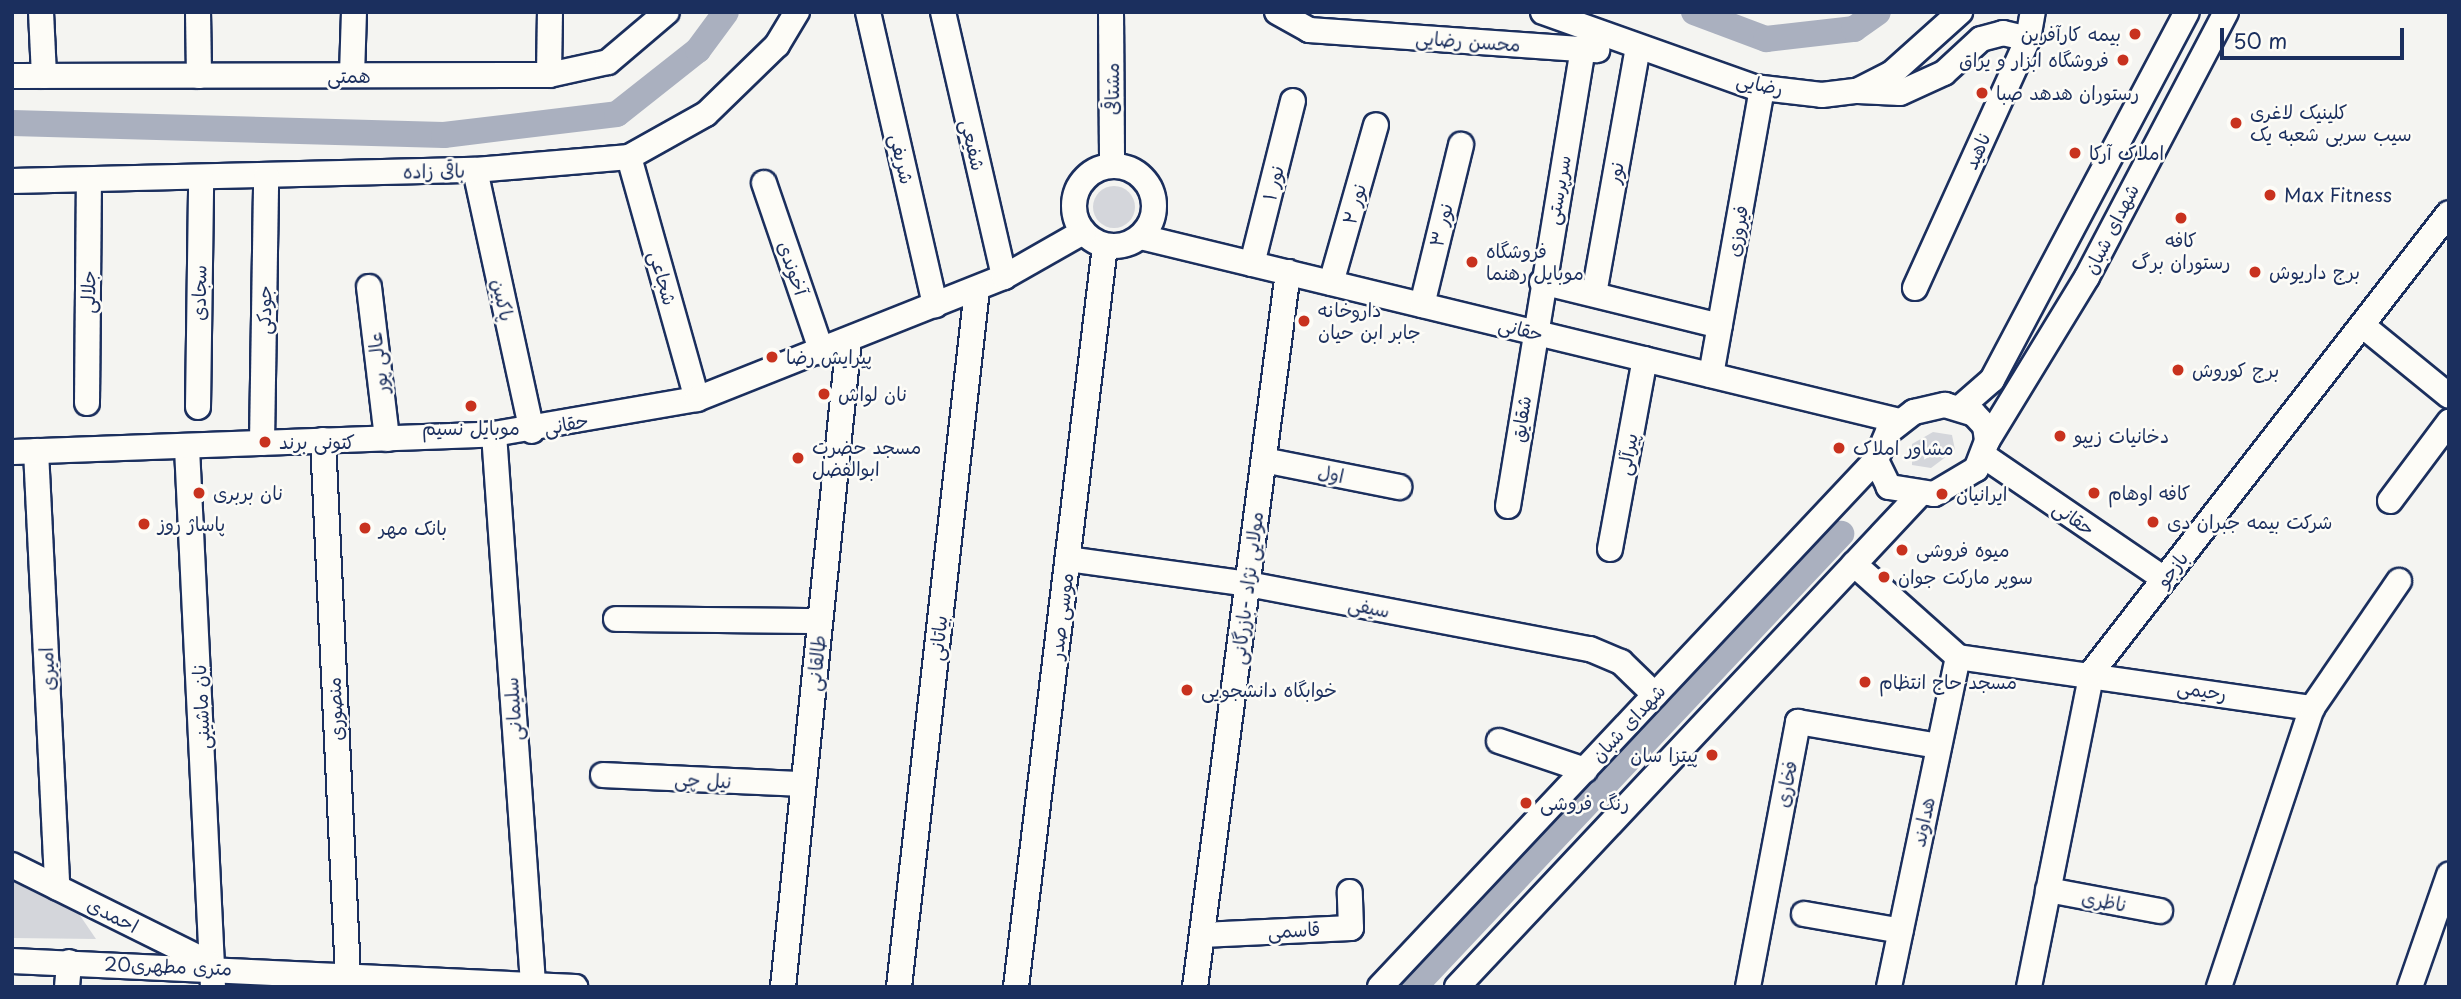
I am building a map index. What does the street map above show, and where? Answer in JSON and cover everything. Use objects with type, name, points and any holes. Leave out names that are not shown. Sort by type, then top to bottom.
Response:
[{"type":"street","points":[[41,12],[44,76]]},
{"type":"street","points":[[198,12],[199,76]]},
{"type":"street","points":[[352,75],[354,12]]},
{"type":"street","points":[[549,75],[550,12]]},
{"type":"street","name":"همتی","points":[[12,76],[549,75],[608,62],[667,12]]},
{"type":"street","name":"باقی زاده","points":[[12,181],[475,170],[629,157],[706,114],[777,45],[797,12]]},
{"type":"street","name":"شریفی","points":[[868,12],[935,305]]},
{"type":"street","name":"شفیعی","points":[[943,12],[1004,277]]},
{"type":"street","name":"مشتاقی","points":[[1111,12],[1112,166]]},
{"type":"street","name":"محسن رضایی","points":[[1278,12],[1309,30],[1663,54]]},
{"type":"street","name":"رضایی","points":[[1544,12],[1762,88],[1822,95],[1857,90],[1913,57],[1960,12]]},
{"type":"street","name":"ناهید","points":[[1915,288],[2028,39],[2033,12]]},
{"type":"street","name":"شهدای شبان","points":[[1961,407],[1992,380],[2187,12]]},
{"type":"street","name":"شهدای شبان","points":[[1986,448],[2087,277],[2226,12]]},
{"type":"street","points":[[1857,90],[1900,93],[1944,73],[1981,39],[2003,33],[2028,39]]},
{"type":"street","name":"سرپرستی","points":[[1534,332],[1583,49]]},
{"type":"street","name":"نور","points":[[1594,294],[1637,52]]},
{"type":"street","name":"فیروزی","points":[[1711,375],[1762,88]]},
{"type":"street","name":"نور ۱","points":[[1252,264],[1293,102]]},
{"type":"street","name":"نور ۲","points":[[1331,283],[1376,125]]},
{"type":"street","name":"نور ۳","points":[[1422,305],[1461,145]]},
{"type":"street","name":"شجاعی","points":[[629,157],[697,399]]},
{"type":"street","points":[[1112,166],[1133,171],[1154,196],[1153,218],[1141,237],[1105,246],[1083,232],[1073,209],[1080,184],[1112,166]]},
{"type":"street","name":"پاکبین","points":[[475,170],[532,430]]},
{"type":"street","name":"جودکی","points":[[262,443],[266,176]]},
{"type":"street","name":"سجادی","points":[[198,407],[201,178]]},
{"type":"street","name":"جلالی","points":[[87,403],[89,180]]},
{"type":"street","name":"آخوندی","points":[[764,183],[822,352]]},
{"type":"street","name":"بازجو","points":[[2029,987],[2092,672],[2449,213]]},
{"type":"street","name":"حقانی","points":[[24,452],[187,448],[494,434],[532,430],[697,399],[977,289],[1004,277],[1083,232]]},
{"type":"street","name":"حقانی","points":[[1141,237],[1900,421]]},
{"type":"street","name":"موسی صدر","points":[[1016,987],[1105,246]]},
{"type":"street","name":"مولایی نژاد -بازرگانی","points":[[1195,987],[1287,272]]},
{"type":"street","points":[[1542,282],[1720,326]]},
{"type":"street","name":"عالی پور","points":[[369,287],[387,439]]},
{"type":"street","name":"بیاتانی","points":[[899,987],[977,289]]},
{"type":"street","points":[[2362,324],[2449,396]]},
{"type":"street","name":"شقایق","points":[[1508,506],[1534,332]]},
{"type":"street","name":"طالقانی","points":[[783,987],[849,340]]},
{"type":"street","name":"پیرآلی","points":[[1610,549],[1645,359]]},
{"type":"street","points":[[1457,987],[1918,496],[1964,480],[1986,448],[1984,426],[1961,407],[1929,407],[1900,421],[1876,460],[1889,487],[1918,496]]},
{"type":"street","points":[[2390,501],[2449,422]]},
{"type":"street","name":"سلیمانی","points":[[494,434],[533,984]]},
{"type":"street","name":"منصوری","points":[[323,440],[348,977]]},
{"type":"street","name":"نان ماشینی","points":[[187,448],[214,976]]},
{"type":"street","name":"حقانی","points":[[1986,448],[2164,579]]},
{"type":"street","name":"امیری","points":[[24,452],[57,887]]},
{"type":"street","name":"اول","points":[[1264,460],[1399,487]]},
{"type":"street","name":"شهدای شبان","points":[[1380,987],[1876,460]]},
{"type":"street","name":"سیفی","points":[[1068,559],[1248,584],[1590,649],[1621,662],[1655,695]]},
{"type":"street","points":[[1854,564],[1958,657]]},
{"type":"street","points":[[2219,987],[2312,708],[2399,581]]},
{"type":"street","points":[[616,619],[820,621]]},
{"type":"street","name":"رحیمی","points":[[1958,657],[2092,672],[2312,708]]},
{"type":"street","name":"هداوند","points":[[1889,987],[1958,657]]},
{"type":"street","name":"فخاری","points":[[1748,987],[1798,722],[1939,746]]},
{"type":"street","points":[[1499,741],[1585,770]]},
{"type":"street","name":"نیل چی","points":[[603,775],[803,784]]},
{"type":"street","name":"احمدی","points":[[12,865],[57,887],[214,976]]},
{"type":"street","points":[[2410,987],[2449,875]]},
{"type":"street","name":"ناظری","points":[[2048,890],[2160,911]]},
{"type":"street","name":"قاسمی","points":[[1202,934],[1350,928],[1350,892]]},
{"type":"street","points":[[1804,914],[1901,930]]},
{"type":"street","name":"20متری مطهری","points":[[12,961],[69,962],[214,976],[348,977],[575,987]]},
{"type":"street","points":[[67,987],[69,962]]},
{"type":"shaded area","points":[[1114,186],[1129,192],[1135,207],[1129,222],[1114,228],[1099,222],[1093,207],[1099,192]]},
{"type":"shaded area","points":[[1933,432],[1952,435],[1955,450],[1931,468],[1912,465],[1912,444]]},
{"type":"shaded area","points":[[12,881],[79,914],[96,939],[12,938]]},
{"type":"waterway","points":[[12,123],[444,135],[617,114],[698,50],[726,12]]},
{"type":"waterway","points":[[1694,12],[1766,39],[1854,29],[1878,12]]},
{"type":"waterway","points":[[1414,987],[1841,534]]},
{"type":"place","name":"بیمه کارآفرین","points":[[2135,34]]},
{"type":"place","name":"فروشگاه ابزار و یراق","points":[[2123,60]]},
{"type":"place","name":"رستوران هدهد صبا","points":[[1982,93]]},
{"type":"place","name":"کلینیک لاغری سیب سربی شعبه یک","points":[[2236,123]]},
{"type":"place","name":"املاک آرکا","points":[[2075,153]]},
{"type":"place","name":"Max Fitness","points":[[2270,195]]},
{"type":"place","name":"کافه رستوران برگ","points":[[2181,218]]},
{"type":"place","name":"فروشگاه موبایل رهنما","points":[[1472,262]]},
{"type":"place","name":"برج داریوش","points":[[2255,272]]},
{"type":"place","name":"داروخانه جابر ابن حیان","points":[[1304,321]]},
{"type":"place","name":"پیرایش رضا","points":[[772,357]]},
{"type":"place","name":"برج کوروش","points":[[2178,370]]},
{"type":"place","name":"نان لواش","points":[[824,394]]},
{"type":"place","name":"موبایل نسیم","points":[[471,406]]},
{"type":"place","name":"دخانیات زیپو","points":[[2060,436]]},
{"type":"place","name":"کتونی برند","points":[[265,442]]},
{"type":"place","name":"مشاور املاک","points":[[1839,448]]},
{"type":"place","name":"مسجد حضرت ابوالفضل","points":[[798,458]]},
{"type":"place","name":"نان بربری","points":[[199,493]]},
{"type":"place","name":"کافه اوهام","points":[[2094,493]]},
{"type":"place","name":"ایرانیان","points":[[1942,494]]},
{"type":"place","name":"شرکت بیمه جبران دی","points":[[2153,522]]},
{"type":"place","name":"پاساژ روز","points":[[144,524]]},
{"type":"place","name":"بانک مهر","points":[[365,528]]},
{"type":"place","name":"میوه فروشی","points":[[1902,550]]},
{"type":"place","name":"سوپر مارکت جوان","points":[[1884,577]]},
{"type":"place","name":"مسجد حاج انتظام","points":[[1865,682]]},
{"type":"place","name":"خوابگاه دانشجویی","points":[[1187,690]]},
{"type":"place","name":"پیتزا سان","points":[[1712,755]]},
{"type":"place","name":"رنگ فروشی","points":[[1526,803]]}]
